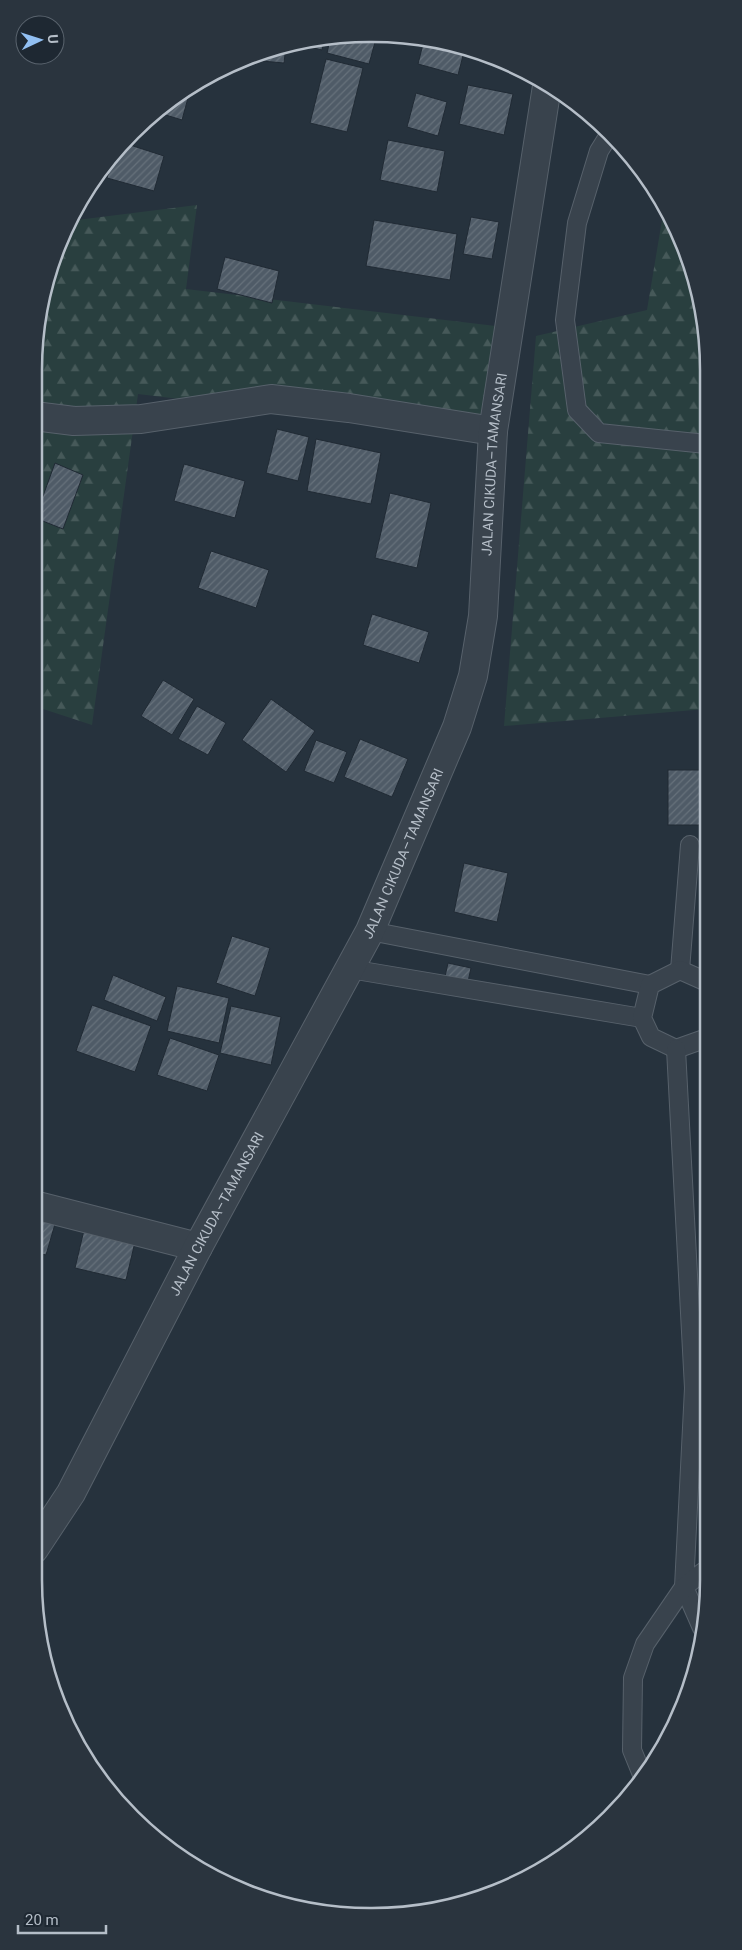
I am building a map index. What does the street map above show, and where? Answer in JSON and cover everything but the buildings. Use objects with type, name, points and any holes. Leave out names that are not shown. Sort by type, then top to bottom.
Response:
[{"type":"street","name":"JALAN CIKUDA–TAMANSARI","points":[[42,1537],[71,1493],[198,1247],[370,931],[457,727],[473,676],[483,616],[493,431],[546,93]]},
{"type":"street","points":[[42,417],[74,421],[141,419],[271,399],[349,408],[493,431]]},
{"type":"street","points":[[42,1207],[198,1247]]},
{"type":"lane","points":[[605,141],[599,152],[577,223],[566,310],[565,320],[577,410],[599,433],[700,443]]},
{"type":"lane","points":[[680,970],[690,845]]},
{"type":"lane","points":[[370,931],[650,985],[680,970]]},
{"type":"lane","points":[[350,969],[642,1018]]},
{"type":"lane","points":[[680,970],[700,979]]},
{"type":"lane","points":[[650,985],[642,1018],[652,1037],[676,1050],[700,1041]]},
{"type":"lane","points":[[676,1050],[700,1374]]},
{"type":"lane","points":[[697,1618],[684,1587],[700,1400]]},
{"type":"lane","points":[[639,1768],[632,1750],[633,1678],[646,1644],[684,1587],[700,1574]]},
{"type":"green space","points":[[197,205],[186,289],[504,327],[493,437],[138,394],[92,725],[42,709],[43,350],[45,328],[54,286],[60,265],[80,220]]},
{"type":"green space","points":[[662,219],[682,265],[688,286],[697,328],[699,350],[700,710],[504,726],[536,336],[647,310]]}]
